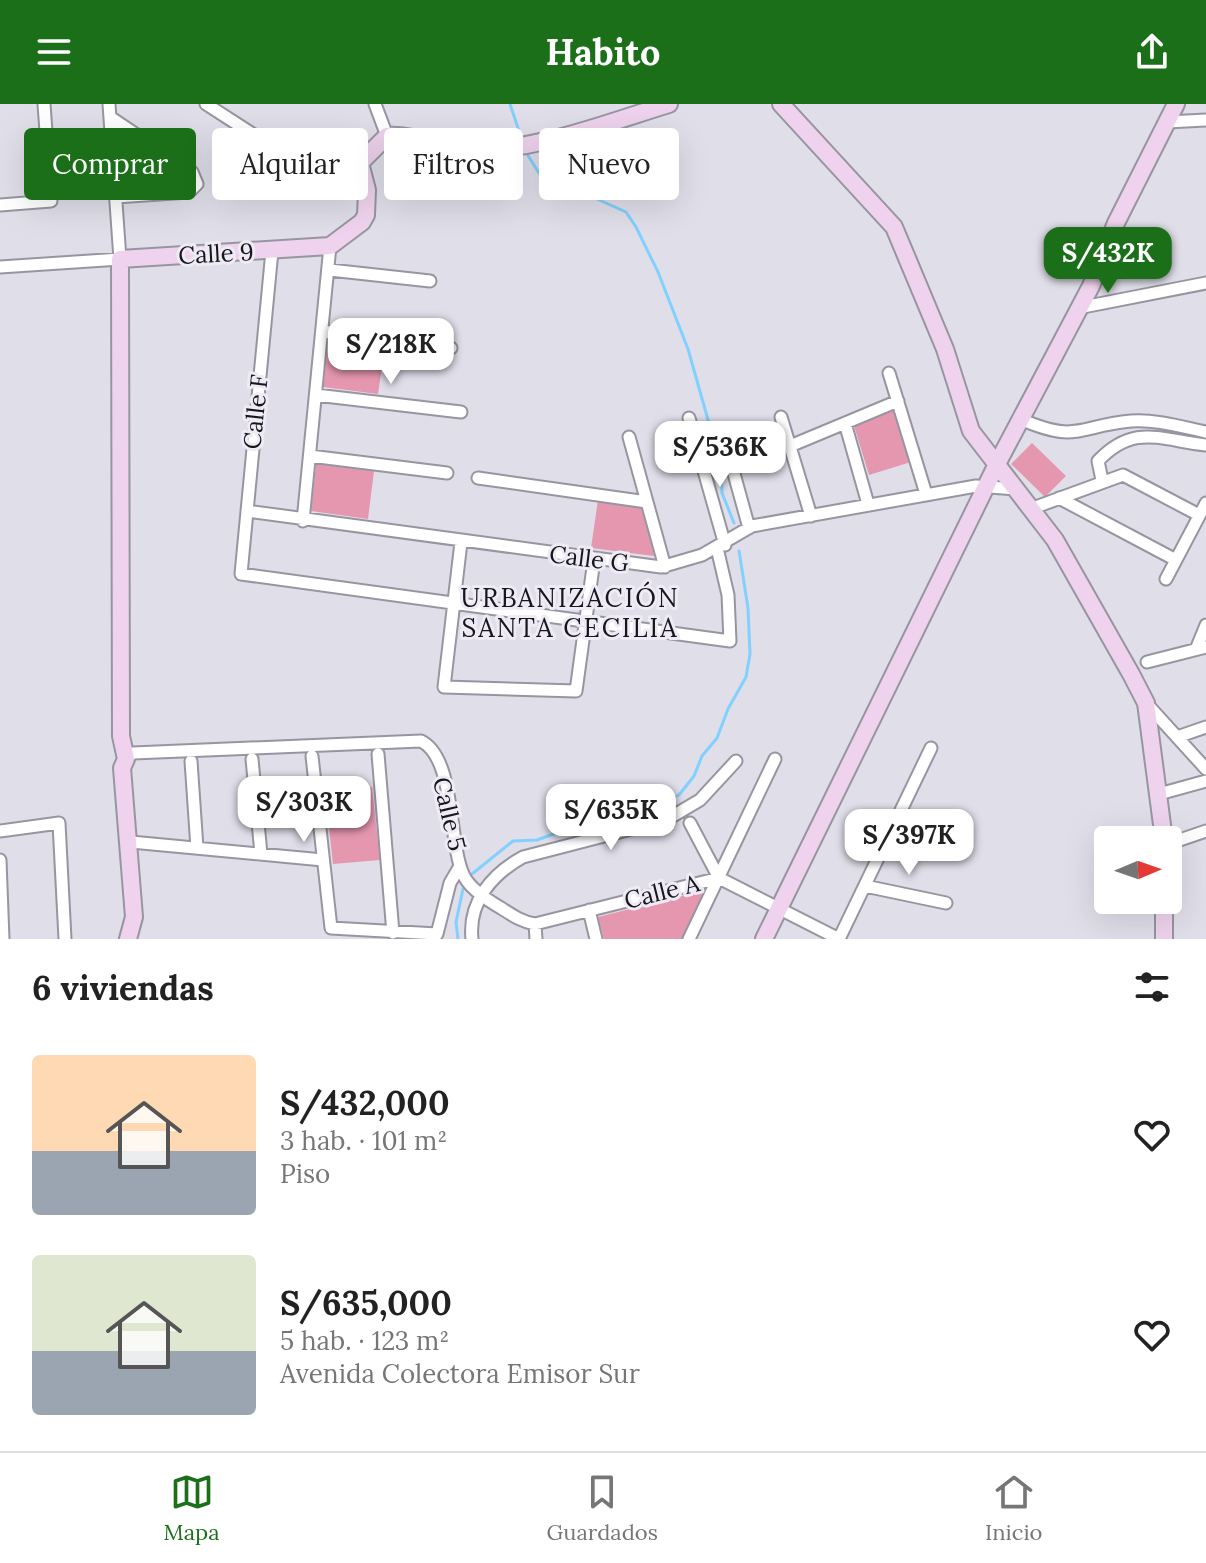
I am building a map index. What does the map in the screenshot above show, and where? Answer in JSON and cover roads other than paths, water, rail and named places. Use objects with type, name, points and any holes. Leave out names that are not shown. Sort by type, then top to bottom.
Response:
[{"type":"street","points":[[0,205],[51,201],[44,104]]},
{"type":"street","points":[[109,104],[111,128]]},
{"type":"street","points":[[206,104],[243,128]]},
{"type":"street","points":[[375,104],[384,128]]},
{"type":"street","points":[[523,147],[669,104]]},
{"type":"street","points":[[764,939],[1176,104]]},
{"type":"street","points":[[778,106],[894,227],[945,349],[971,431],[1033,508],[1107,629],[1146,703],[1206,769]]},
{"type":"street","points":[[110,117],[126,128]]},
{"type":"street","points":[[1167,122],[1206,120]]},
{"type":"street","points":[[368,155],[384,139]]},
{"type":"street","points":[[116,200],[120,259],[121,736],[126,759],[122,768],[131,842],[134,917],[128,939]]},
{"type":"street","points":[[303,521],[330,246],[362,222],[366,215],[367,200]]},
{"type":"street","name":"Calle 9","points":[[0,267],[330,246]]},
{"type":"street","name":"Calle F","points":[[272,251],[241,574],[452,605]]},
{"type":"street","points":[[330,270],[430,281]]},
{"type":"street","points":[[1078,308],[1206,283]]},
{"type":"street","points":[[323,331],[451,348]]},
{"type":"street","points":[[889,373],[926,494]]},
{"type":"street","points":[[316,395],[461,412]]},
{"type":"street","points":[[790,446],[898,401]]},
{"type":"street","points":[[781,417],[811,516]]},
{"type":"street","points":[[452,605],[730,641],[721,547],[689,418]]},
{"type":"street","points":[[1020,419],[1046,430],[1077,434],[1137,421],[1206,432]]},
{"type":"street","points":[[845,423],[868,504]]},
{"type":"street","points":[[1102,480],[1098,461],[1127,438],[1151,436],[1206,445]]},
{"type":"street","points":[[629,437],[665,567]]},
{"type":"street","points":[[725,441],[749,528]]},
{"type":"street","points":[[310,456],[447,473]]},
{"type":"street","points":[[1033,508],[1102,480],[1123,475],[1199,515]]},
{"type":"street","points":[[478,478],[647,502]]},
{"type":"street","name":"Calle G","points":[[247,511],[594,560],[665,567],[687,562],[721,547],[749,528],[926,494],[986,487],[1016,489]]},
{"type":"street","points":[[1059,498],[1176,560]]},
{"type":"street","points":[[1166,579],[1206,503]]},
{"type":"street","points":[[461,542],[444,687],[576,691],[594,560]]},
{"type":"street","points":[[1147,662],[1202,647],[1206,625]]},
{"type":"street","points":[[1146,703],[1164,826]]},
{"type":"street","points":[[1177,737],[1206,727]]},
{"type":"street","name":"Calle 5","points":[[126,759],[133,753],[421,741],[430,749],[449,795],[460,866],[466,880],[482,895]]},
{"type":"street","points":[[839,939],[931,748]]},
{"type":"street","points":[[378,754],[393,933]]},
{"type":"street","points":[[312,756],[331,928],[437,934],[450,883],[460,866]]},
{"type":"street","points":[[252,759],[261,854]]},
{"type":"street","points":[[689,939],[775,759]]},
{"type":"street","points":[[191,761],[197,848]]},
{"type":"street","points":[[472,939],[475,905],[503,868],[523,857],[666,820],[683,812],[718,785],[736,761]]},
{"type":"street","points":[[1159,794],[1206,781]]},
{"type":"street","points":[[0,831],[59,823],[65,939]]},
{"type":"street","points":[[690,823],[719,878]]},
{"type":"street","points":[[1182,838],[1206,831]]},
{"type":"street","points":[[131,842],[323,860]]},
{"type":"street","points":[[0,860],[3,939]]},
{"type":"street","name":"Calle A","points":[[535,924],[719,878],[839,939]]},
{"type":"street","points":[[865,886],[946,903]]},
{"type":"street","points":[[482,895],[526,923],[535,924],[536,939]]},
{"type":"street","points":[[589,910],[596,939]]},
{"type":"street","points":[[1164,914],[1164,939]]},
{"type":"waterway","points":[[510,104],[518,128]]},
{"type":"waterway","points":[[527,154],[544,181],[568,186],[626,212],[636,227],[658,272],[688,349],[721,466],[722,493],[734,523]]},
{"type":"waterway","points":[[472,874],[513,841],[537,840],[578,825],[648,809],[679,795],[694,776],[702,756],[717,738],[728,709],[746,677],[750,654],[748,608],[739,551]]},
{"type":"waterway","points":[[458,939],[456,922],[463,889]]},
{"type":"district","name":"URBANIZACIÓN SANTA CECILIA","points":[[570,613]]}]
